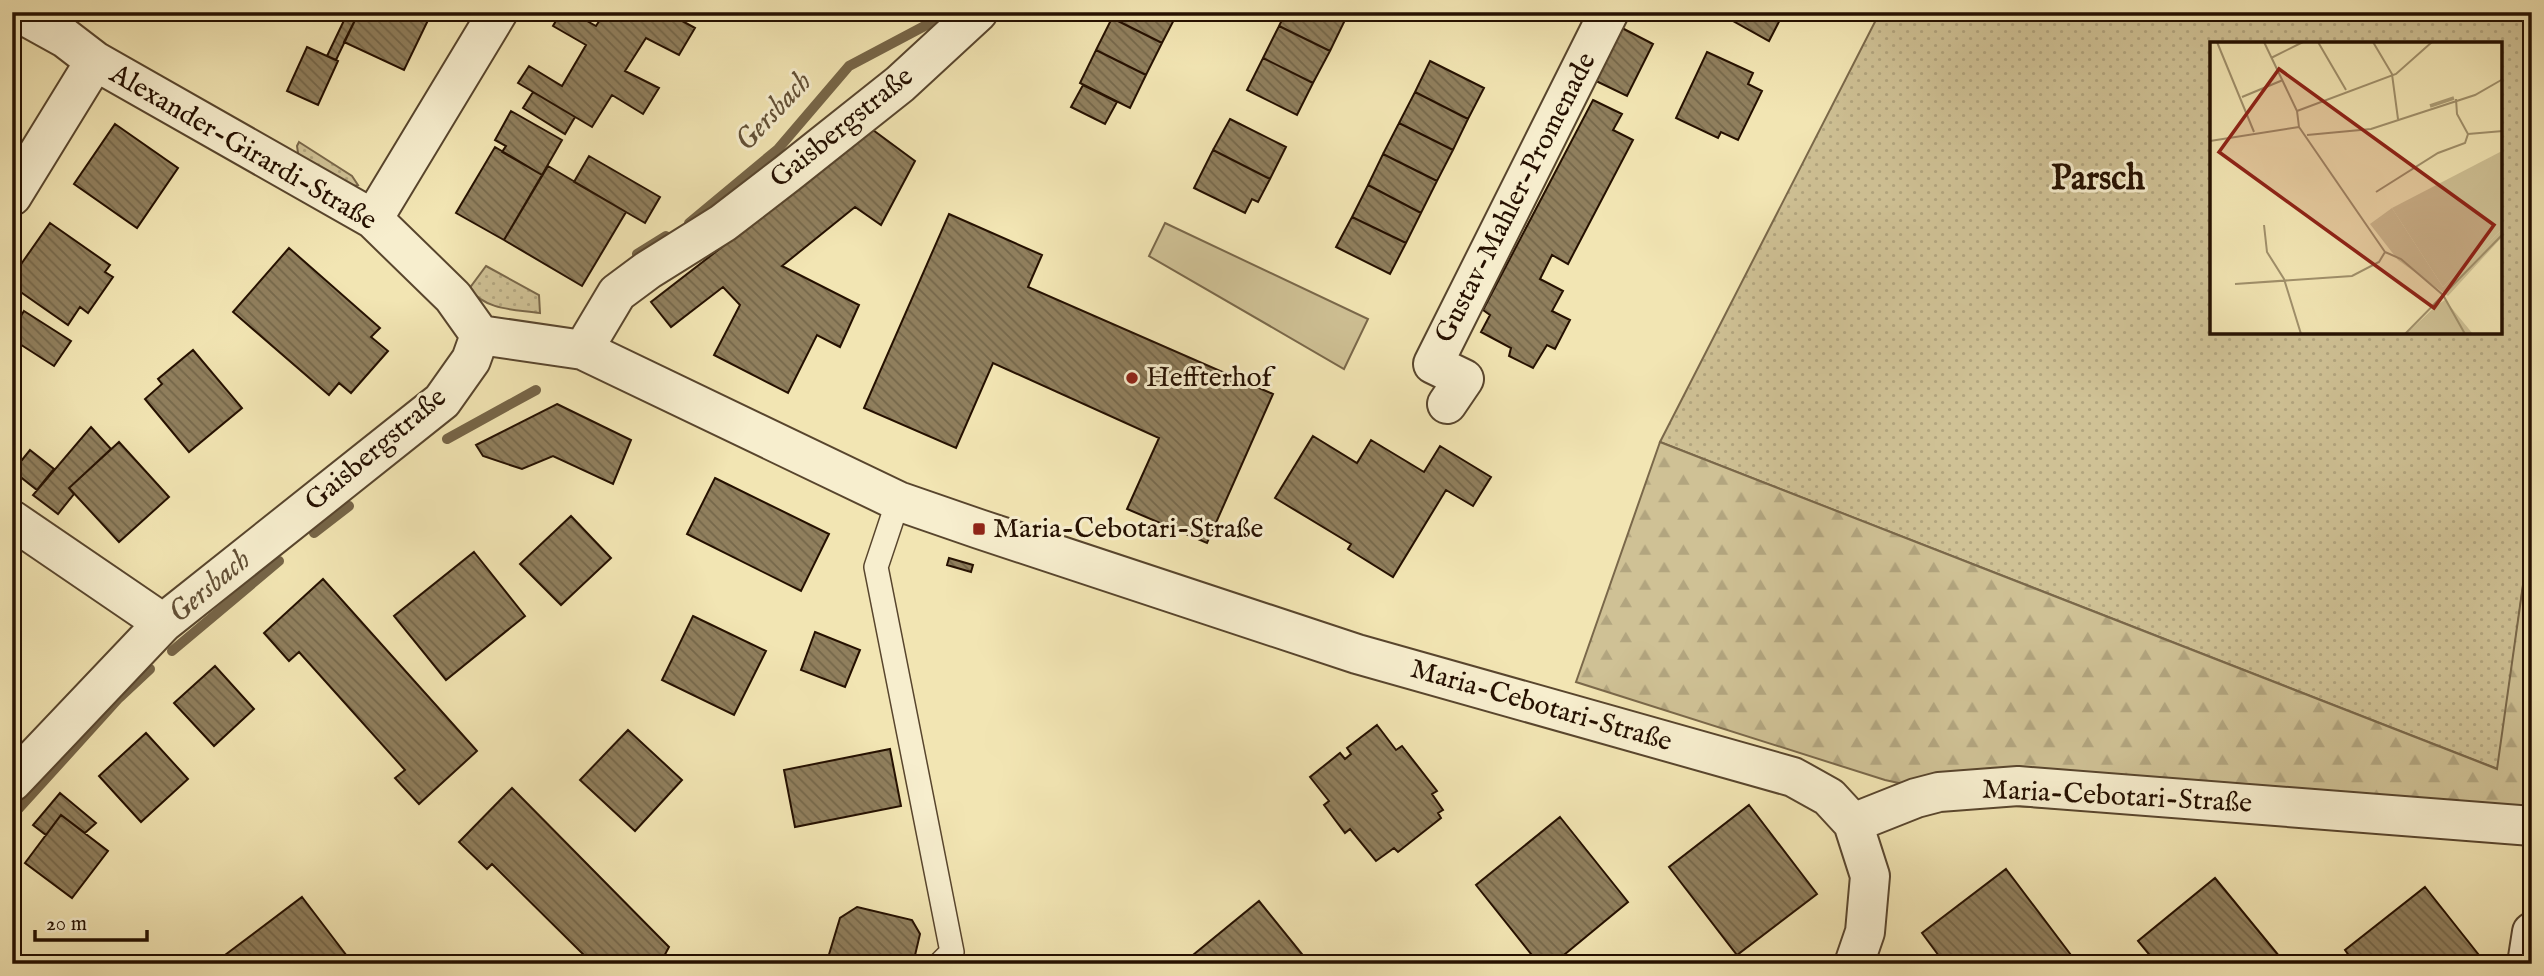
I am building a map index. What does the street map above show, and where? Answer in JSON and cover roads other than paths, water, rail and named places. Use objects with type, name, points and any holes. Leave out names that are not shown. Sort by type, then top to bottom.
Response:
[{"type":"street","name":"Alexander-Girardi-Straße","points":[[18,12],[65,37],[95,61],[373,219],[453,297],[480,335]]},
{"type":"street","points":[[373,219],[498,12]]},
{"type":"street","name":"Gaisbergstraße","points":[[583,350],[617,293],[648,270],[723,223],[788,173],[900,84],[978,12]]},
{"type":"street","name":"Gustav-Mahler-Promenade","points":[[1447,404],[1464,379],[1433,364],[1609,12]]},
{"type":"street","points":[[12,196],[95,61]]},
{"type":"street","points":[[480,335],[583,350]]},
{"type":"street","name":"Gaisbergstraße","points":[[12,782],[163,623],[442,401],[471,360],[480,335]]},
{"type":"street","name":"Maria-Cebotari-Straße","points":[[583,350],[898,501],[1357,654],[1793,777],[1829,797],[1853,823],[1916,798],[1939,792],[2018,786],[2532,825]]},
{"type":"street","points":[[12,520],[163,623]]},
{"type":"street","points":[[1853,823],[1870,876],[1865,932],[1854,964]]},
{"type":"street","points":[[2527,964],[2532,932]]},
{"type":"lane","points":[[898,501],[876,567],[952,952],[940,964]]},
{"type":"waterway","name":"Gersbach","points":[[689,223],[778,149],[849,66],[951,12]]},
{"type":"waterway","name":"Gersbach","points":[[637,254],[666,236]]},
{"type":"waterway","name":"Gersbach","points":[[447,439],[536,390]]},
{"type":"waterway","name":"Gersbach","points":[[314,533],[349,506]]},
{"type":"waterway","name":"Gersbach","points":[[172,651],[279,561]]},
{"type":"waterway","name":"Gersbach","points":[[12,816],[119,698],[150,669]]},
{"type":"place","name":"Heffterhof","points":[[1132,378]]},
{"type":"place","name":"Maria-Cebotari-Straße","points":[[979,529]]},
{"type":"district","name":"Parsch","points":[[2098,179]]}]
